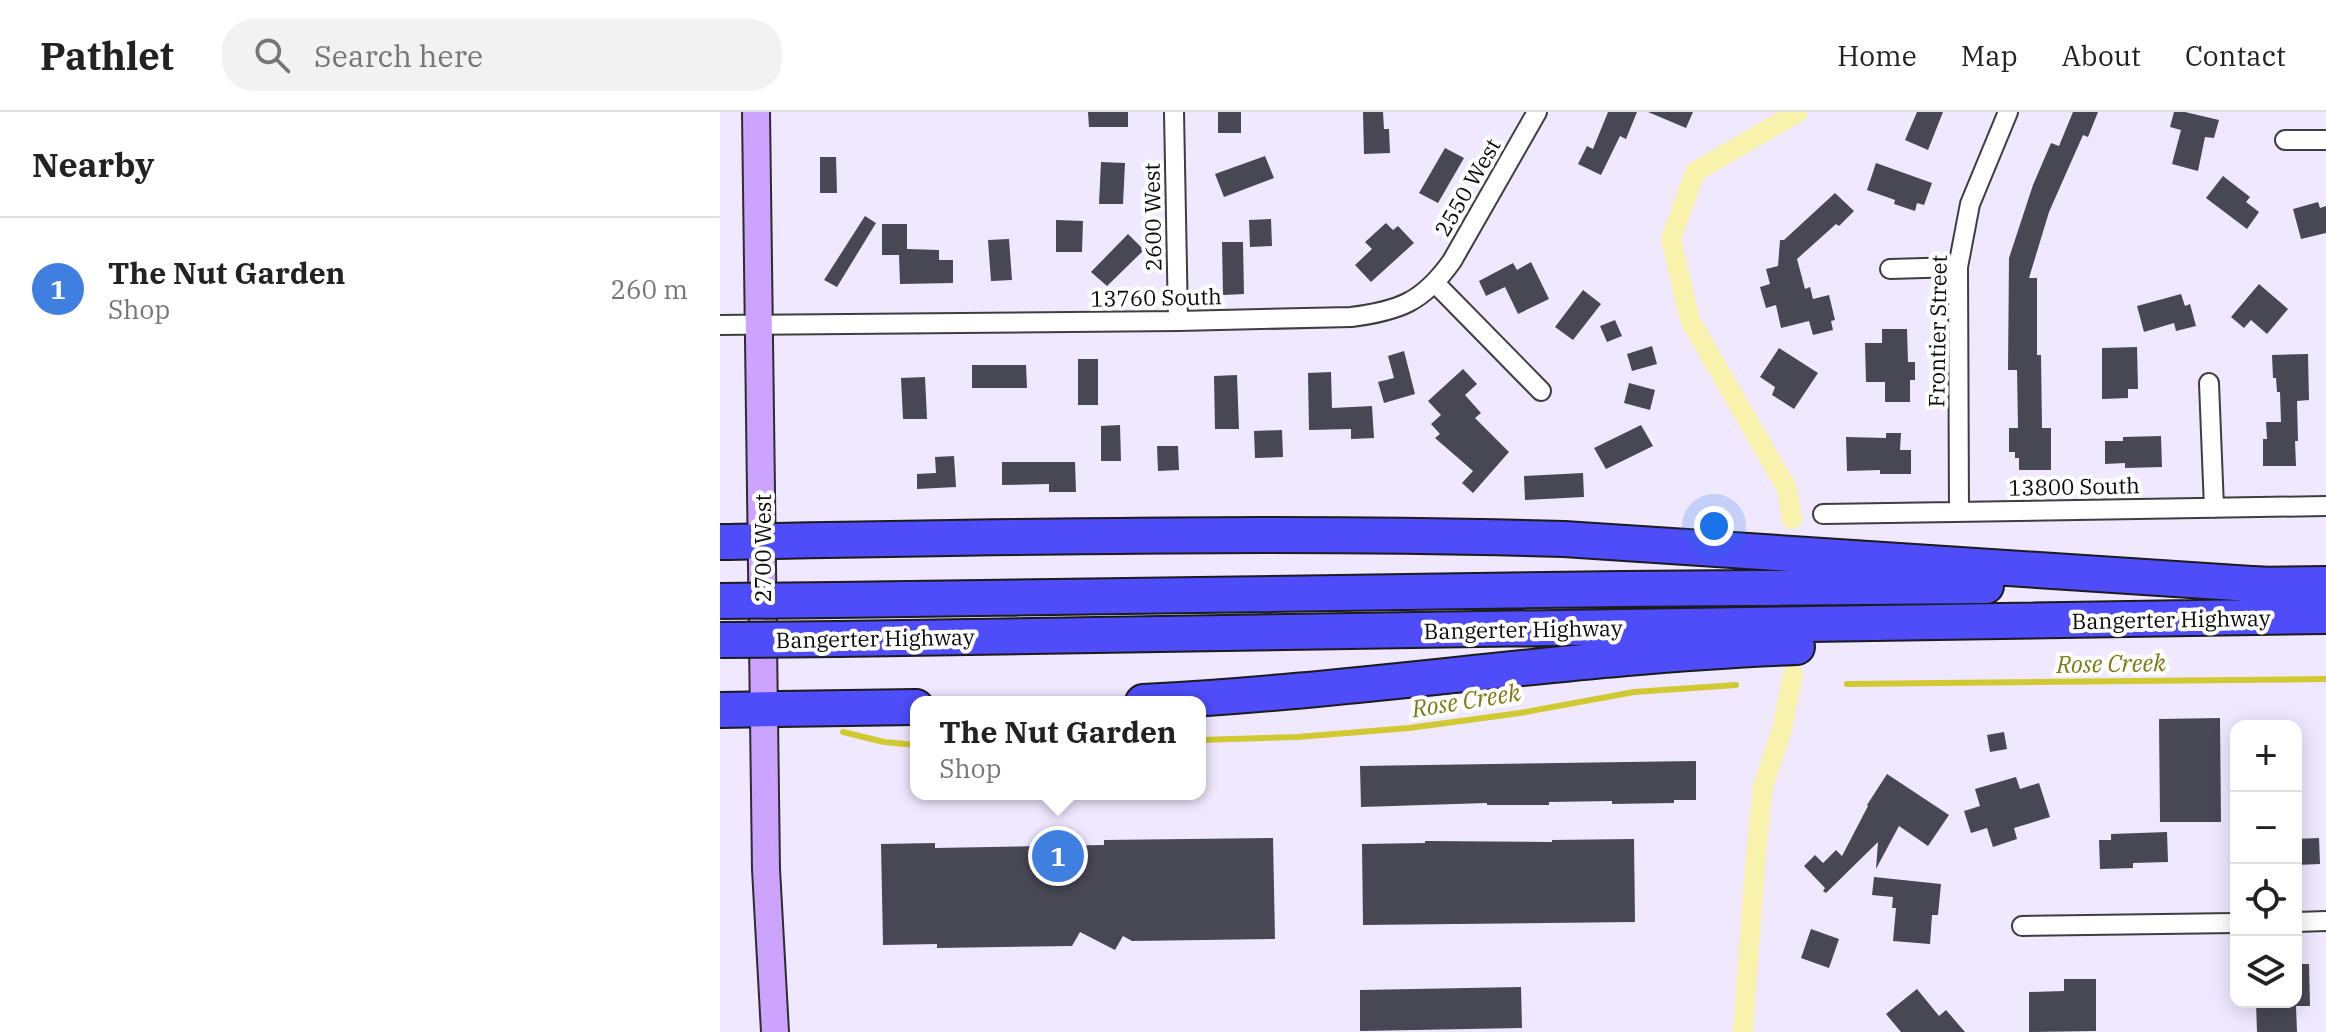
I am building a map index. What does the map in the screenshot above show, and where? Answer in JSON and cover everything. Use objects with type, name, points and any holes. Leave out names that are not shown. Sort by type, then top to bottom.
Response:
[{"type":"highway","points":[[720,542],[1257,535],[1460,536],[1564,539],[2267,585]]},
{"type":"highway","name":"Bangerter Highway","points":[[720,601],[1622,589],[2326,584]]},
{"type":"highway","name":"Bangerter Highway","points":[[720,640],[2326,616]]},
{"type":"highway","points":[[1206,698],[1309,691],[1671,654],[1876,643],[2156,619]]},
{"type":"highway","points":[[720,710],[910,707]]},
{"type":"main road","name":"2700 West","points":[[756,112],[766,869],[775,1032]]},
{"type":"street","name":"2600 West","points":[[1174,112],[1178,321]]},
{"type":"street","name":"2550 West","points":[[1436,284],[1537,112]]},
{"type":"street","name":"Frontier Street","points":[[1959,512],[1958,267],[1970,204],[2008,112]]},
{"type":"street","points":[[2285,140],[2326,140]]},
{"type":"street","points":[[1890,269],[1958,267]]},
{"type":"street","name":"13760 South","points":[[720,325],[1351,317],[1374,314],[1407,303],[1436,284]]},
{"type":"street","points":[[1436,284],[1541,391]]},
{"type":"street","points":[[2209,383],[2214,508]]},
{"type":"street","name":"13800 South","points":[[1823,514],[2326,506]]},
{"type":"street","points":[[2302,922],[2326,921]]},
{"type":"street","points":[[2022,926],[2230,923]]},
{"type":"building","points":[[1088,112],[1128,112],[1128,127],[1089,127]]},
{"type":"building","points":[[1218,112],[1241,112],[1241,133],[1218,133]]},
{"type":"building","points":[[1363,112],[1383,112],[1384,129],[1389,129],[1390,153],[1364,154]]},
{"type":"building","points":[[1608,112],[1637,112],[1626,139],[1620,136],[1601,175],[1578,164],[1587,146],[1593,149]]},
{"type":"building","points":[[1648,112],[1693,112],[1686,128]]},
{"type":"building","points":[[1917,112],[1943,112],[1928,150],[1905,140]]},
{"type":"building","points":[[2073,112],[2098,112],[2088,137],[2083,135],[2049,212],[2029,278],[2037,278],[2037,355],[2041,355],[2042,428],[2051,428],[2051,470],[2019,470],[2019,458],[2015,458],[2015,452],[2009,452],[2009,428],[2018,428],[2017,370],[2008,370],[2009,258],[2033,185],[2051,143],[2059,146]]},
{"type":"building","points":[[2174,112],[2219,120],[2214,138],[2205,137],[2198,171],[2172,164],[2181,130],[2170,127]]},
{"type":"building","points":[[1445,148],[1464,158],[1438,203],[1419,193]]},
{"type":"building","points":[[1265,156],[1274,178],[1224,197],[1215,174]]},
{"type":"building","points":[[820,157],[836,157],[837,193],[820,193]]},
{"type":"building","points":[[1101,162],[1125,163],[1123,204],[1099,204]]},
{"type":"building","points":[[1876,163],[1932,183],[1924,205],[1917,203],[1915,211],[1867,190]]},
{"type":"building","points":[[2223,176],[2250,197],[2246,202],[2259,212],[2247,229],[2206,198]]},
{"type":"building","points":[[1835,193],[1854,211],[1797,259],[1805,289],[1810,287],[1813,299],[1829,295],[1835,320],[1831,321],[1833,330],[1813,335],[1809,321],[1781,328],[1776,305],[1766,308],[1760,287],[1770,284],[1766,269],[1778,266],[1780,240],[1784,240]]},
{"type":"building","points":[[2318,202],[2320,208],[2326,206],[2326,233],[2301,239],[2293,209]]},
{"type":"building","points":[[865,216],[876,223],[837,287],[824,280]]},
{"type":"building","points":[[1271,219],[1272,246],[1250,247],[1249,220]]},
{"type":"building","points":[[1056,220],[1083,221],[1082,252],[1056,252]]},
{"type":"building","points":[[1386,223],[1393,230],[1398,226],[1414,243],[1371,282],[1355,265],[1372,249],[1365,242]]},
{"type":"building","points":[[882,224],[907,224],[907,249],[939,250],[939,260],[953,260],[953,283],[900,284],[899,255],[882,255]]},
{"type":"building","points":[[1128,234],[1144,250],[1107,286],[1091,272]]},
{"type":"building","points":[[1009,239],[1012,280],[991,281],[988,240]]},
{"type":"building","points":[[1222,242],[1243,242],[1244,294],[1223,295]]},
{"type":"building","points":[[1531,262],[1549,299],[1518,314],[1505,287],[1486,296],[1479,281],[1513,263],[1517,270]]},
{"type":"building","points":[[2259,284],[2288,309],[2267,334],[2251,320],[2244,328],[2231,317]]},
{"type":"building","points":[[1583,290],[1601,304],[1573,340],[1555,327]]},
{"type":"building","points":[[2181,294],[2185,306],[2190,304],[2196,326],[2176,331],[2174,323],[2144,332],[2137,306]]},
{"type":"building","points":[[1615,320],[1622,336],[1607,342],[1600,326]]},
{"type":"building","points":[[1882,329],[1907,329],[1908,362],[1915,362],[1915,380],[1910,380],[1910,402],[1885,402],[1885,382],[1866,382],[1865,343],[1882,343]]},
{"type":"building","points":[[1652,346],[1657,364],[1632,371],[1627,354]]},
{"type":"building","points":[[2137,347],[2138,389],[2128,389],[2128,398],[2102,399],[2102,348]]},
{"type":"building","points":[[1779,348],[1818,373],[1794,409],[1772,395],[1775,387],[1760,377]]},
{"type":"building","points":[[1404,351],[1415,394],[1384,403],[1378,382],[1394,378],[1388,356]]},
{"type":"building","points":[[2308,354],[2309,400],[2297,401],[2296,466],[2263,466],[2266,422],[2281,422],[2280,392],[2277,392],[2276,378],[2273,378],[2272,355]]},
{"type":"building","points":[[1078,359],[1098,359],[1098,405],[1078,405]]},
{"type":"building","points":[[972,365],[1026,365],[1027,388],[972,388]]},
{"type":"building","points":[[1463,369],[1477,384],[1465,395],[1481,413],[1475,418],[1509,452],[1473,493],[1462,483],[1473,471],[1435,438],[1440,434],[1431,424],[1441,415],[1428,401]]},
{"type":"building","points":[[1331,372],[1332,408],[1372,406],[1374,438],[1351,439],[1351,429],[1309,430],[1308,373]]},
{"type":"building","points":[[1237,375],[1239,429],[1215,429],[1214,376]]},
{"type":"building","points":[[925,377],[927,419],[903,419],[901,378]]},
{"type":"building","points":[[1629,383],[1655,390],[1650,410],[1624,403]]},
{"type":"building","points":[[1120,425],[1121,461],[1101,461],[1101,426]]},
{"type":"building","points":[[1641,425],[1653,446],[1606,469],[1594,448]]},
{"type":"building","points":[[1282,430],[1283,457],[1255,458],[1254,431]]},
{"type":"building","points":[[1886,433],[1901,433],[1900,450],[1911,450],[1911,474],[1880,474],[1880,470],[1847,471],[1846,437],[1886,438]]},
{"type":"building","points":[[2161,436],[2162,467],[2125,468],[2125,463],[2105,464],[2105,441]]},
{"type":"building","points":[[1157,446],[1178,446],[1179,470],[1158,471]]},
{"type":"building","points":[[954,456],[956,487],[917,489],[917,474],[936,473],[935,457]]},
{"type":"building","points":[[1002,462],[1075,462],[1076,492],[1049,492],[1049,484],[1002,485]]},
{"type":"building","points":[[1583,473],[1584,497],[1525,500],[1524,476]]},
{"type":"building","points":[[2220,718],[2221,822],[2160,822],[2159,719]]},
{"type":"building","points":[[2004,732],[2007,749],[1990,752],[1987,735]]},
{"type":"building","points":[[1696,761],[1696,800],[1674,800],[1674,803],[1612,804],[1612,801],[1549,802],[1549,805],[1487,803],[1361,807],[1360,766]]},
{"type":"building","points":[[1887,774],[1949,815],[1928,846],[1899,826],[1876,869],[1878,842],[1826,893],[1804,866],[1815,855],[1823,863],[1836,850],[1842,856],[1867,805]]},
{"type":"building","points":[[2016,777],[2020,789],[2039,783],[2050,817],[2014,828],[2017,839],[1993,847],[1987,828],[1971,833],[1964,811],[1980,806],[1975,789]]},
{"type":"building","points":[[2167,832],[2168,862],[2133,863],[2133,868],[2100,869],[2099,840],[2111,840],[2111,834]]},
{"type":"building","points":[[1273,838],[1275,939],[1132,941],[1123,936],[1115,950],[1080,932],[1072,946],[937,948],[937,944],[883,945],[881,844],[935,843],[935,848],[1104,845],[1104,840]]},
{"type":"building","points":[[2319,838],[2320,864],[2302,865],[2302,839]]},
{"type":"building","points":[[1634,839],[1635,922],[1363,925],[1362,844]]},
{"type":"building","points":[[1874,877],[1941,884],[1938,915],[1932,915],[1930,944],[1893,941],[1896,908],[1892,908],[1893,897],[1872,895]]},
{"type":"building","points":[[1811,929],[1839,939],[1829,968],[1801,958]]},
{"type":"building","points":[[2302,964],[2309,964],[2310,1006],[2302,1006]]},
{"type":"building","points":[[2064,979],[2096,979],[2096,1031],[2029,1032],[2029,992],[2064,991]]},
{"type":"building","points":[[1521,987],[1522,1028],[1360,1031],[1360,990]]},
{"type":"building","points":[[1917,989],[1939,1016],[1946,1010],[1965,1032],[1901,1032],[1886,1014]]},
{"type":"building","points":[[2256,1008],[2296,1008],[2297,1032],[2257,1032]]},
{"type":"waterway","points":[[1792,519],[1787,489],[1690,320],[1671,239],[1695,172],[1798,112]]},
{"type":"waterway","points":[[1743,1032],[1763,787],[1782,729],[1793,675]]},
{"type":"waterway","name":"Rose Creek","points":[[1847,684],[2326,679]]},
{"type":"waterway","name":"Rose Creek","points":[[1206,740],[1297,737],[1409,728],[1520,713],[1634,692],[1736,685]]},
{"type":"waterway","name":"Rose Creek","points":[[843,732],[910,744]]},
{"type":"place","name":"The Nut Garden","points":[[1058,856]]}]
